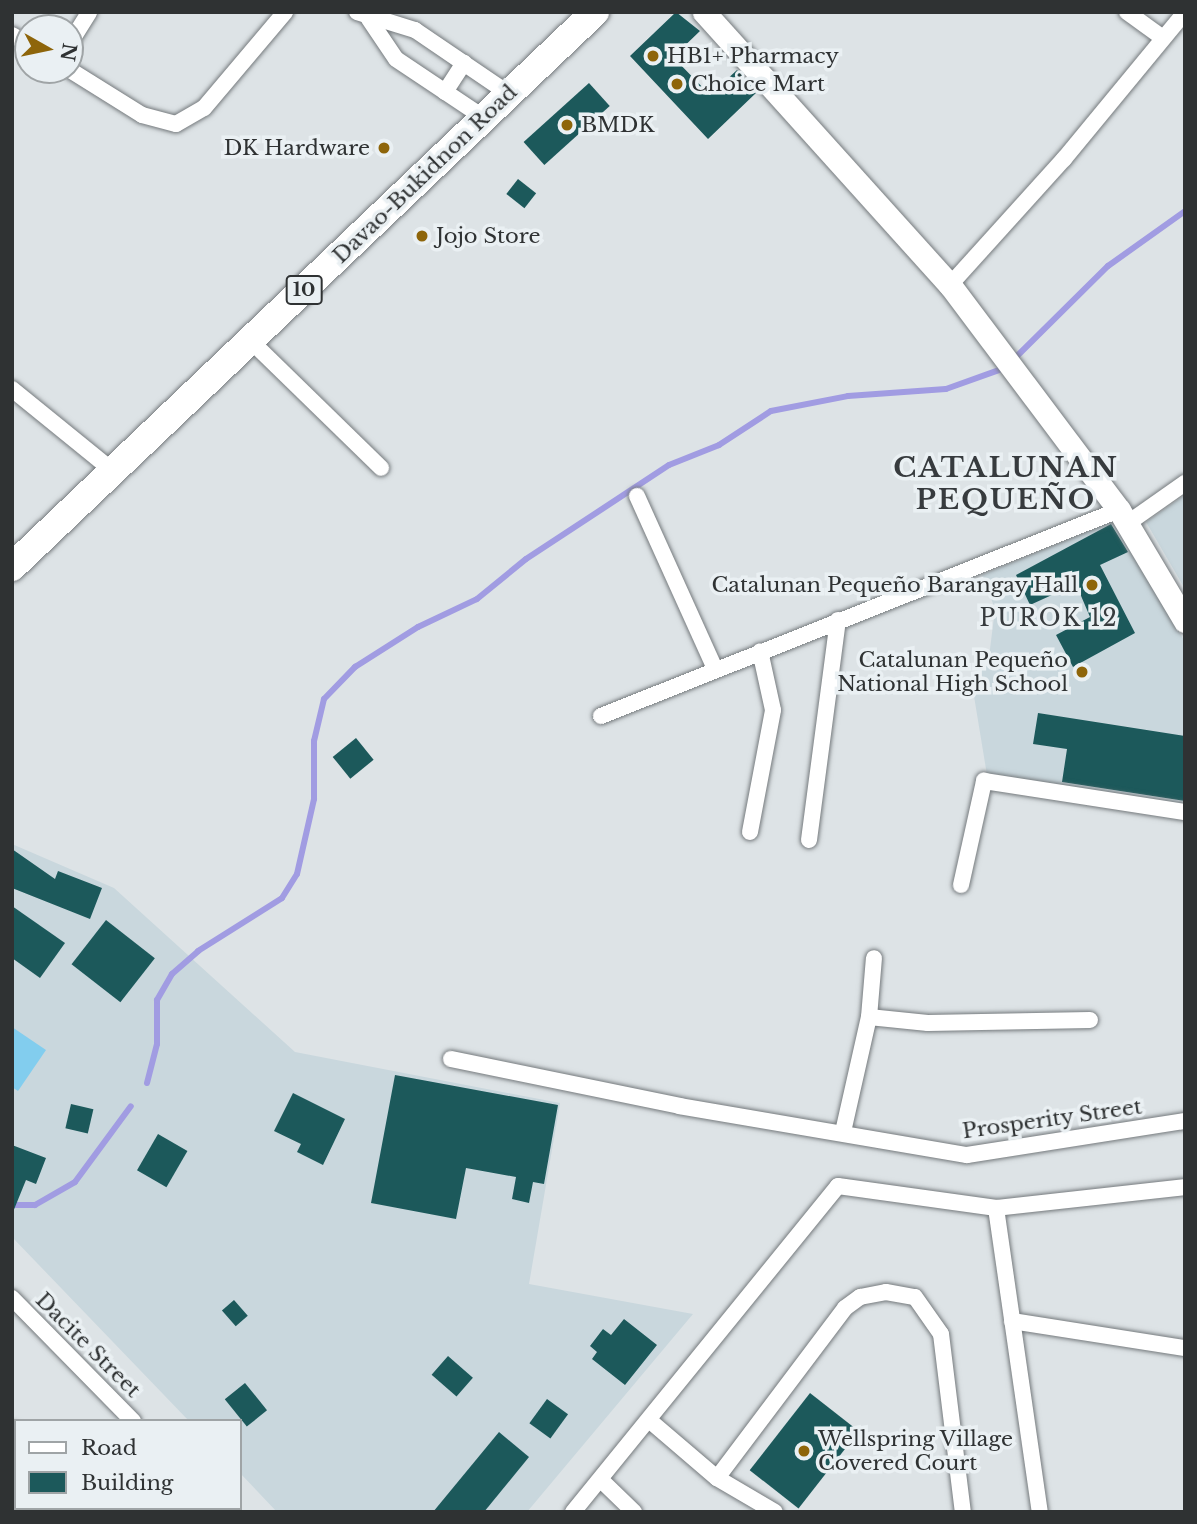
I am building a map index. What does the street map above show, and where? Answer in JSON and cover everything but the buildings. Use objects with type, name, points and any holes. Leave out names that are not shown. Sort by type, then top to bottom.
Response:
[{"type":"highway","name":"Davao-Bukidnon Road","points":[[12,567],[595,12]]},
{"type":"street","points":[[84,78],[142,115],[176,124],[204,108],[285,12]]},
{"type":"street","points":[[704,12],[950,285],[1123,517],[1185,621]]},
{"type":"street","points":[[1127,12],[1163,38]]},
{"type":"street","points":[[950,285],[1064,159],[1185,12]]},
{"type":"street","points":[[363,15],[415,30],[509,94]]},
{"type":"street","points":[[363,15],[396,59],[484,118]]},
{"type":"street","points":[[445,92],[464,63]]},
{"type":"street","points":[[250,340],[381,468]]},
{"type":"street","points":[[12,389],[113,471]]},
{"type":"street","points":[[601,716],[838,620],[1123,517],[1185,483]]},
{"type":"street","points":[[637,496],[715,669]]},
{"type":"street","points":[[809,839],[838,620]]},
{"type":"street","points":[[750,832],[773,710],[760,651]]},
{"type":"street","points":[[961,885],[984,781],[1185,812]]},
{"type":"street","points":[[843,1132],[869,1017],[874,958]]},
{"type":"street","points":[[869,1017],[928,1023],[1090,1020]]},
{"type":"street","name":"Prosperity Street","points":[[451,1059],[679,1106],[967,1155],[1185,1121]]},
{"type":"street","points":[[573,1512],[838,1186],[996,1208],[1185,1187]]},
{"type":"street","points":[[996,1208],[1040,1512]]},
{"type":"street","points":[[717,1478],[845,1308],[860,1297],[886,1292],[915,1297],[941,1334],[963,1512]]},
{"type":"street","name":"Dacite Street","points":[[12,1298],[132,1419]]},
{"type":"street","points":[[1012,1321],[1185,1348]]},
{"type":"street","points":[[649,1420],[717,1478],[775,1512]]},
{"type":"street","points":[[601,1480],[634,1512]]},
{"type":"shaded area","points":[[1185,495],[1185,589],[1146,522]]},
{"type":"shaded area","name":"Catalunan Pequeño National High School","points":[[1116,520],[1185,642],[1185,806],[987,775],[971,678],[988,665],[995,609],[982,575]]},
{"type":"shaded area","points":[[12,844],[114,888],[295,1052],[560,1103],[529,1284],[693,1314],[527,1512],[277,1512],[242,1475],[242,1419],[187,1419],[12,1237]]},
{"type":"shaded area","points":[[12,1027],[46,1050],[18,1091],[12,1087]]},
{"type":"waterway","points":[[1017,356],[1108,266],[1185,211]]},
{"type":"waterway","points":[[147,1083],[157,1044],[157,1000],[172,974],[198,951],[282,898],[297,874],[314,799],[314,741],[324,699],[355,667],[418,627],[477,599],[526,559],[669,465],[719,445],[771,411],[848,396],[946,389],[999,370]]},
{"type":"waterway","points":[[12,1205],[35,1205],[75,1182],[131,1106]]},
{"type":"place","name":"HB1+ Pharmacy","points":[[653,56]]},
{"type":"place","name":"Choice Mart","points":[[677,84]]},
{"type":"place","name":"BMDK","points":[[567,125]]},
{"type":"place","name":"DK Hardware","points":[[384,148]]},
{"type":"place","name":"Jojo Store","points":[[422,236]]},
{"type":"place","name":"Catalunan Pequeño Barangay Hall","points":[[1092,585]]},
{"type":"place","name":"Catalunan Pequeño National High School","points":[[1082,672]]},
{"type":"place","name":"Wellspring Village Covered Court","points":[[804,1451]]},
{"type":"district","name":"CATALUNAN PEQUEÑO","points":[[1006,484]]},
{"type":"district","name":"PUROK 12","points":[[1049,618]]}]
